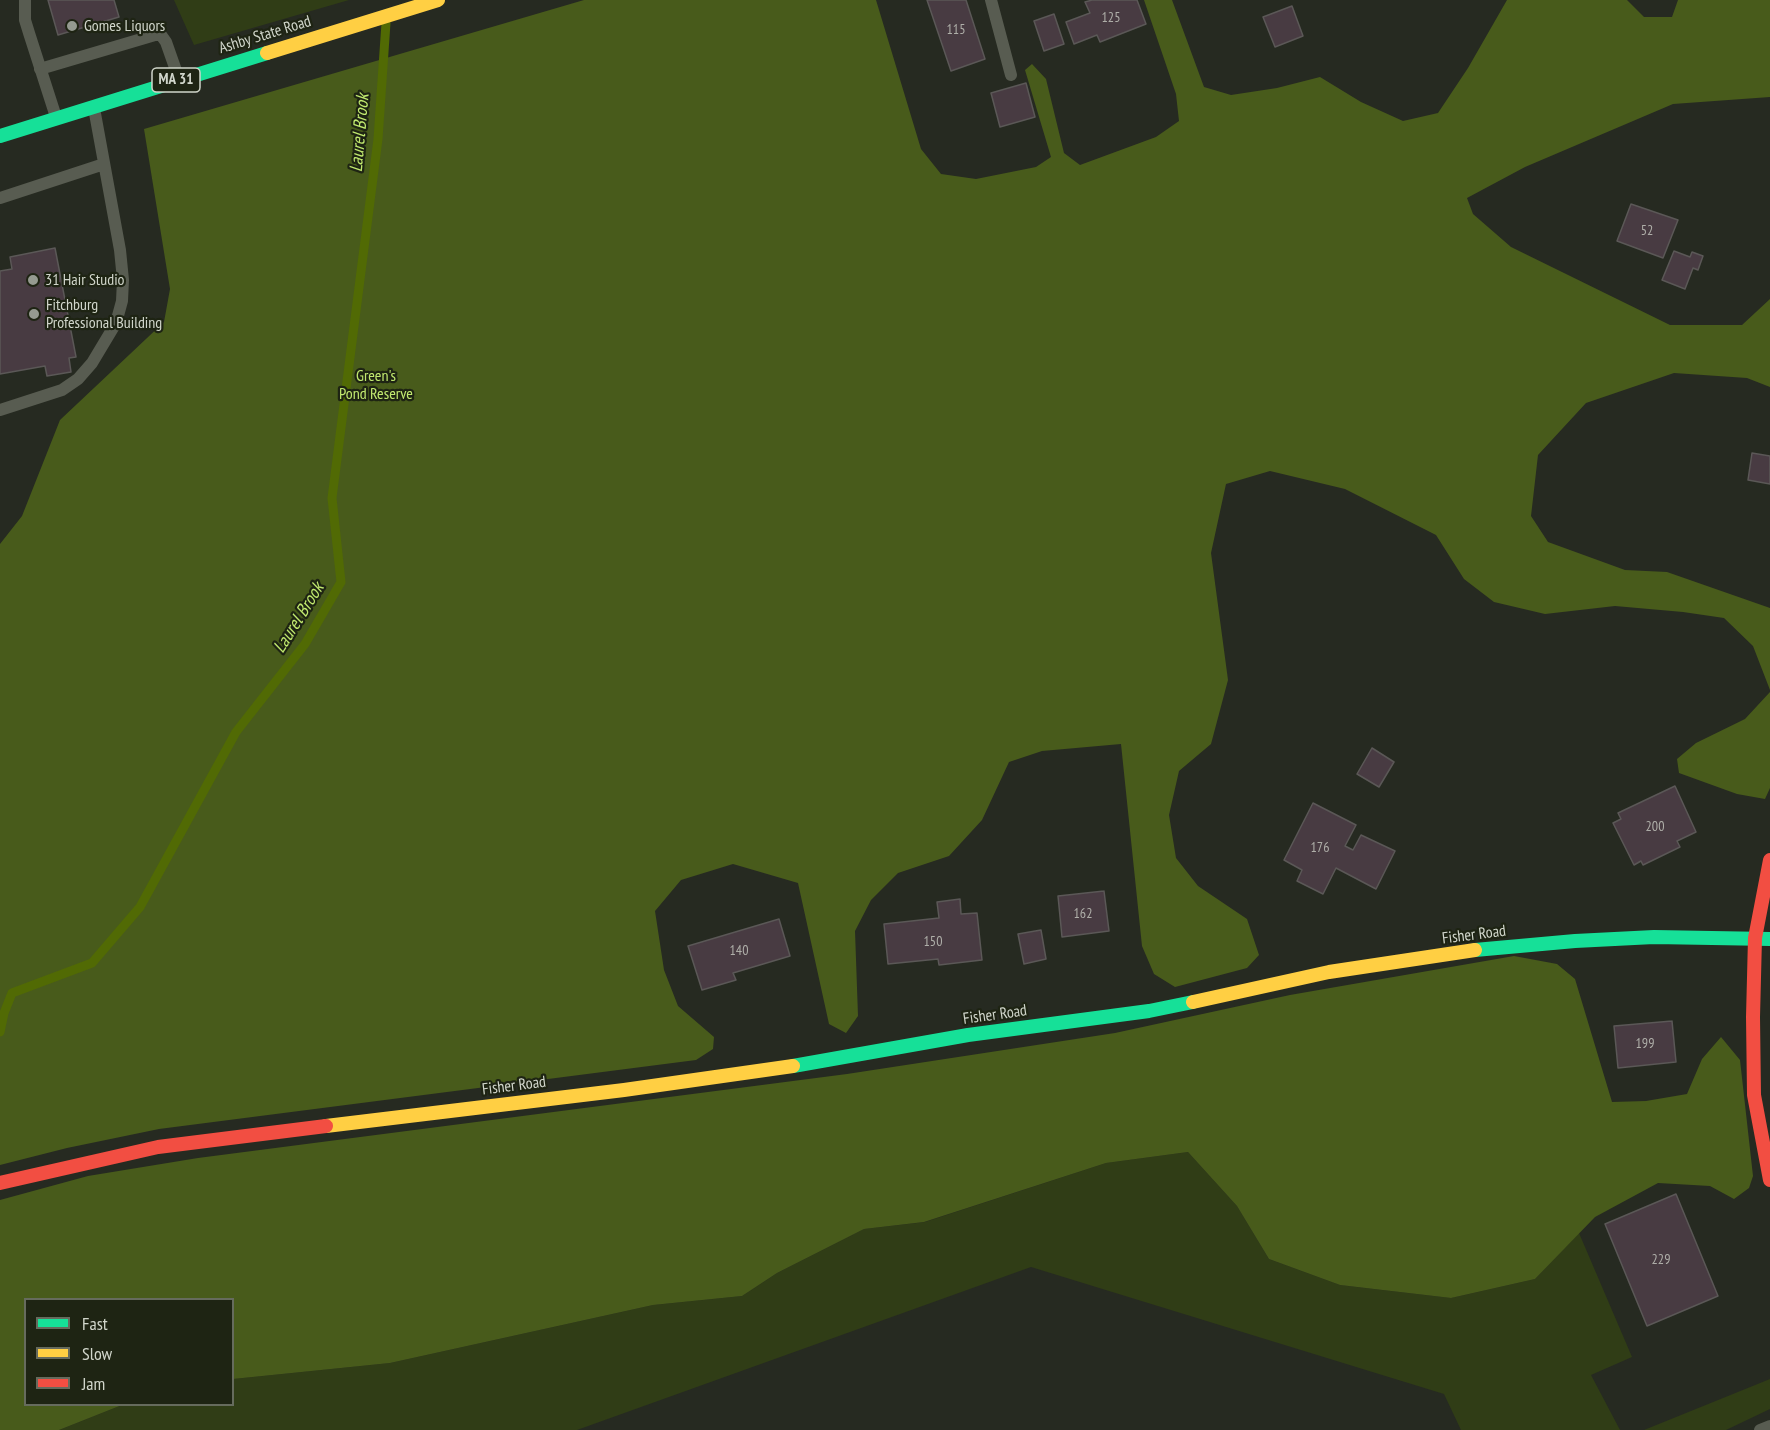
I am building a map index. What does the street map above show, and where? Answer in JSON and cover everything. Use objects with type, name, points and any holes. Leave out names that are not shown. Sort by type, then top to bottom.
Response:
[{"type":"street","name":"Ashby State Road","points":[[0,136],[438,0]]},
{"type":"street","points":[[1770,860],[1755,938],[1754,1095],[1770,1180]]},
{"type":"street","name":"Fisher Road","points":[[0,1183],[158,1147],[624,1089],[811,1063],[968,1035],[1149,1011],[1329,972],[1468,951],[1643,937],[1770,939]]},
{"type":"lane","points":[[25,0],[25,20],[57,118]]},
{"type":"lane","points":[[991,0],[1011,75]]},
{"type":"lane","points":[[40,69],[161,35],[166,42],[179,79]]},
{"type":"lane","points":[[0,411],[62,390],[78,379],[92,363],[116,323],[122,301],[123,280],[94,106]]},
{"type":"lane","points":[[0,198],[104,164]]},
{"type":"lane","points":[[1760,1430],[1770,1426]]},
{"type":"green space","points":[[174,0],[349,0],[194,45]]},
{"type":"green space","name":"Green's Pond Reserve","points":[[584,0],[876,0],[921,149],[941,174],[976,179],[1036,167],[1051,157],[1025,70],[1032,64],[1046,79],[1064,153],[1080,165],[1156,137],[1179,121],[1176,94],[1144,0],[1172,0],[1204,87],[1231,95],[1277,88],[1320,77],[1361,102],[1403,121],[1438,113],[1468,68],[1507,0],[1627,0],[1644,17],[1672,17],[1678,0],[1770,0],[1770,97],[1673,104],[1525,167],[1467,198],[1473,214],[1511,247],[1670,325],[1742,325],[1770,299],[1770,387],[1747,378],[1674,373],[1586,403],[1538,455],[1531,516],[1548,542],[1625,570],[1667,572],[1770,608],[1770,690],[1753,646],[1724,618],[1615,606],[1545,614],[1494,602],[1464,579],[1436,535],[1345,489],[1270,471],[1226,484],[1211,553],[1228,680],[1211,744],[1179,771],[1169,815],[1176,858],[1198,886],[1247,919],[1259,955],[1247,968],[1175,987],[1154,974],[1142,946],[1121,744],[1042,751],[1009,762],[982,820],[949,856],[898,873],[871,900],[855,931],[858,1016],[846,1033],[829,1024],[798,883],[733,864],[681,880],[655,911],[664,970],[678,1006],[714,1037],[713,1049],[696,1060],[159,1129],[0,1165],[0,544],[22,516],[60,420],[164,322],[170,289],[144,129]]},
{"type":"green space","points":[[1770,692],[1770,788],[1765,799],[1737,794],[1679,773],[1677,759],[1696,743],[1745,719]]},
{"type":"green space","points":[[1514,956],[1557,964],[1575,979],[1612,1102],[1646,1101],[1687,1094],[1702,1059],[1721,1037],[1740,1060],[1753,1176],[1749,1188],[1734,1199],[1710,1186],[1658,1183],[1595,1217],[1535,1279],[1451,1298],[1340,1285],[1269,1259],[1237,1206],[1188,1152],[1106,1163],[924,1222],[864,1229],[777,1273],[742,1296],[653,1305],[390,1363],[234,1379],[234,1298],[24,1298],[24,1406],[119,1406],[59,1430],[0,1430],[0,1200],[88,1176],[198,1158],[847,1074],[1115,1033],[1290,995]]},
{"type":"green space","points":[[1188,1152],[1237,1206],[1269,1259],[1340,1285],[1451,1298],[1535,1279],[1579,1233],[1632,1357],[1591,1375],[1620,1430],[1461,1430],[1444,1394],[1031,1267],[577,1430],[59,1430],[119,1406],[234,1406],[234,1379],[390,1363],[653,1305],[742,1296],[777,1273],[864,1229],[925,1222],[1106,1163]]},
{"type":"green space","points":[[1770,1379],[1770,1409],[1726,1430],[1644,1430]]},
{"type":"building","name":"Gomes Liquors","points":[[48,0],[114,0],[119,17],[58,35]]},
{"type":"building","points":[[927,0],[966,0],[985,59],[951,71]]},
{"type":"building","points":[[1137,0],[1146,24],[1100,42],[1097,35],[1074,44],[1066,22],[1090,13],[1085,2]]},
{"type":"building","points":[[1292,6],[1303,36],[1275,47],[1263,17]]},
{"type":"building","points":[[1054,14],[1064,44],[1044,51],[1034,21]]},
{"type":"building","points":[[1026,83],[1035,117],[1000,127],[991,93]]},
{"type":"building","points":[[1631,204],[1678,220],[1663,258],[1617,241]]},
{"type":"building","name":"Fitchburg Professional Building","points":[[55,248],[76,357],[69,358],[71,372],[47,376],[45,366],[0,374],[0,271],[12,269],[10,257]]},
{"type":"building","points":[[1674,251],[1690,257],[1692,252],[1703,256],[1698,270],[1693,268],[1685,289],[1662,280]]},
{"type":"building","points":[[1752,453],[1770,456],[1770,484],[1748,480]]},
{"type":"building","points":[[1372,748],[1394,762],[1379,787],[1357,774]]},
{"type":"building","points":[[1675,786],[1696,832],[1677,841],[1680,847],[1643,865],[1641,861],[1634,865],[1613,823],[1621,819],[1618,813]]},
{"type":"building","points":[[1313,803],[1356,825],[1345,846],[1353,850],[1361,835],[1395,851],[1376,889],[1336,868],[1323,894],[1297,881],[1302,870],[1284,860]]},
{"type":"building","points":[[1104,891],[1109,931],[1062,937],[1058,896]]},
{"type":"building","points":[[960,899],[961,914],[977,913],[982,960],[939,965],[938,959],[888,964],[884,924],[939,918],[937,902]]},
{"type":"building","points":[[779,919],[790,956],[733,973],[736,980],[702,990],[688,946]]},
{"type":"building","points":[[1041,930],[1046,959],[1024,964],[1018,934]]},
{"type":"building","points":[[1672,1021],[1676,1062],[1618,1068],[1614,1026]]},
{"type":"building","points":[[1676,1194],[1718,1296],[1647,1326],[1605,1224]]},
{"type":"waterway","name":"Laurel Brook","points":[[0,1032],[12,993],[92,963],[140,907],[236,732],[305,644],[341,582],[332,498],[378,139],[386,23]]},
{"type":"traffic: fast","points":[[0,136],[267,53]]},
{"type":"traffic: fast","points":[[1475,950],[1654,937],[1770,939]]},
{"type":"traffic: fast","points":[[793,1066],[968,1035],[1149,1011],[1193,1002]]},
{"type":"traffic: slow","points":[[267,53],[438,0]]},
{"type":"traffic: slow","points":[[1193,1002],[1329,972],[1475,950]]},
{"type":"traffic: slow","points":[[326,1126],[624,1090],[793,1066]]},
{"type":"traffic: jam","points":[[1770,860],[1755,938],[1753,1017],[1754,1095],[1770,1180]]},
{"type":"traffic: jam","points":[[0,1183],[158,1147],[326,1126]]},
{"type":"place","name":"Gomes Liquors","points":[[72,26]]},
{"type":"place","name":"31 Hair Studio","points":[[33,280]]},
{"type":"place","name":"Fitchburg Professional Building","points":[[34,314]]}]
